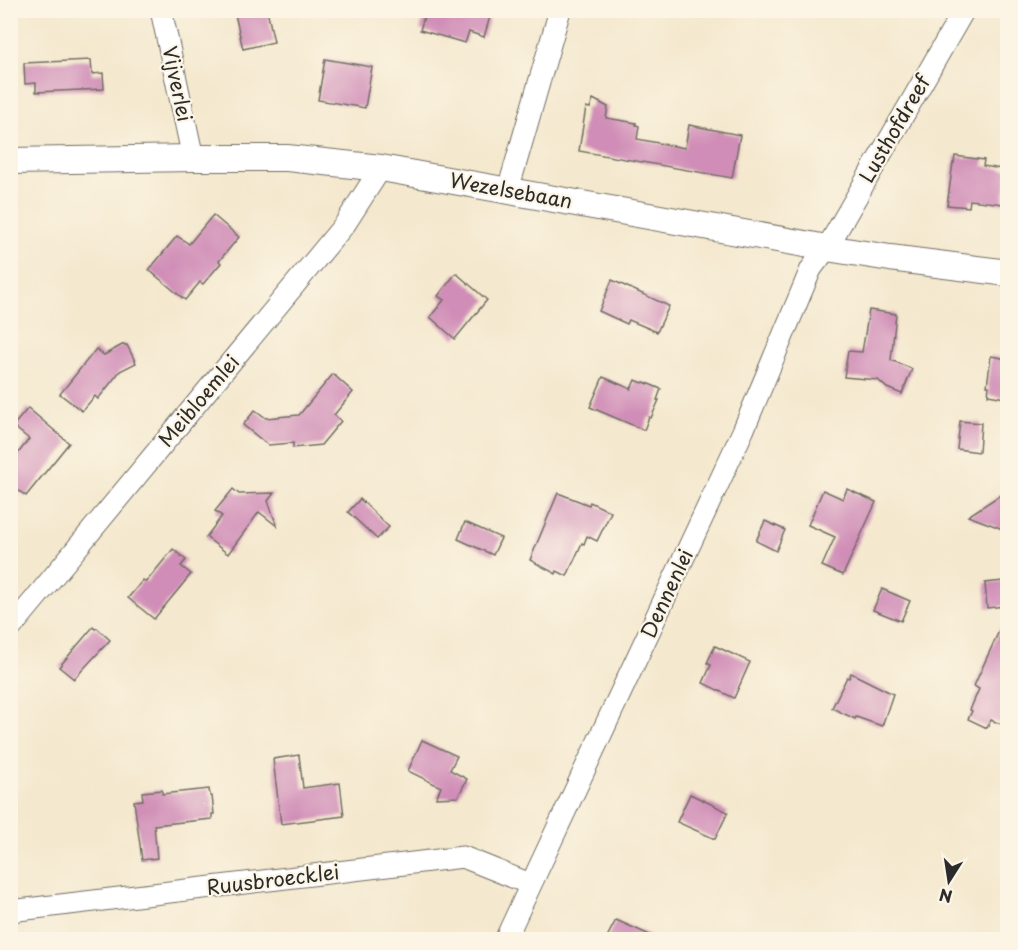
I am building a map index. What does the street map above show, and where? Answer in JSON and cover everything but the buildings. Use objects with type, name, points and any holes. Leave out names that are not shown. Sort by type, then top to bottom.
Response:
[{"type":"street","name":"Vijverlei","points":[[161,10],[194,158]]},
{"type":"street","points":[[508,190],[560,10]]},
{"type":"street","name":"Lusthofdreef","points":[[827,248],[964,10]]},
{"type":"street","name":"Wezelsebaan","points":[[10,161],[287,158],[381,168],[827,248],[1008,273]]},
{"type":"street","name":"Meibloemlei","points":[[10,629],[345,224],[381,168]]},
{"type":"street","name":"Dennenlei","points":[[505,939],[743,431],[811,269],[827,248]]},
{"type":"street","name":"Ruusbroecklei","points":[[10,911],[463,857],[530,884]]}]
